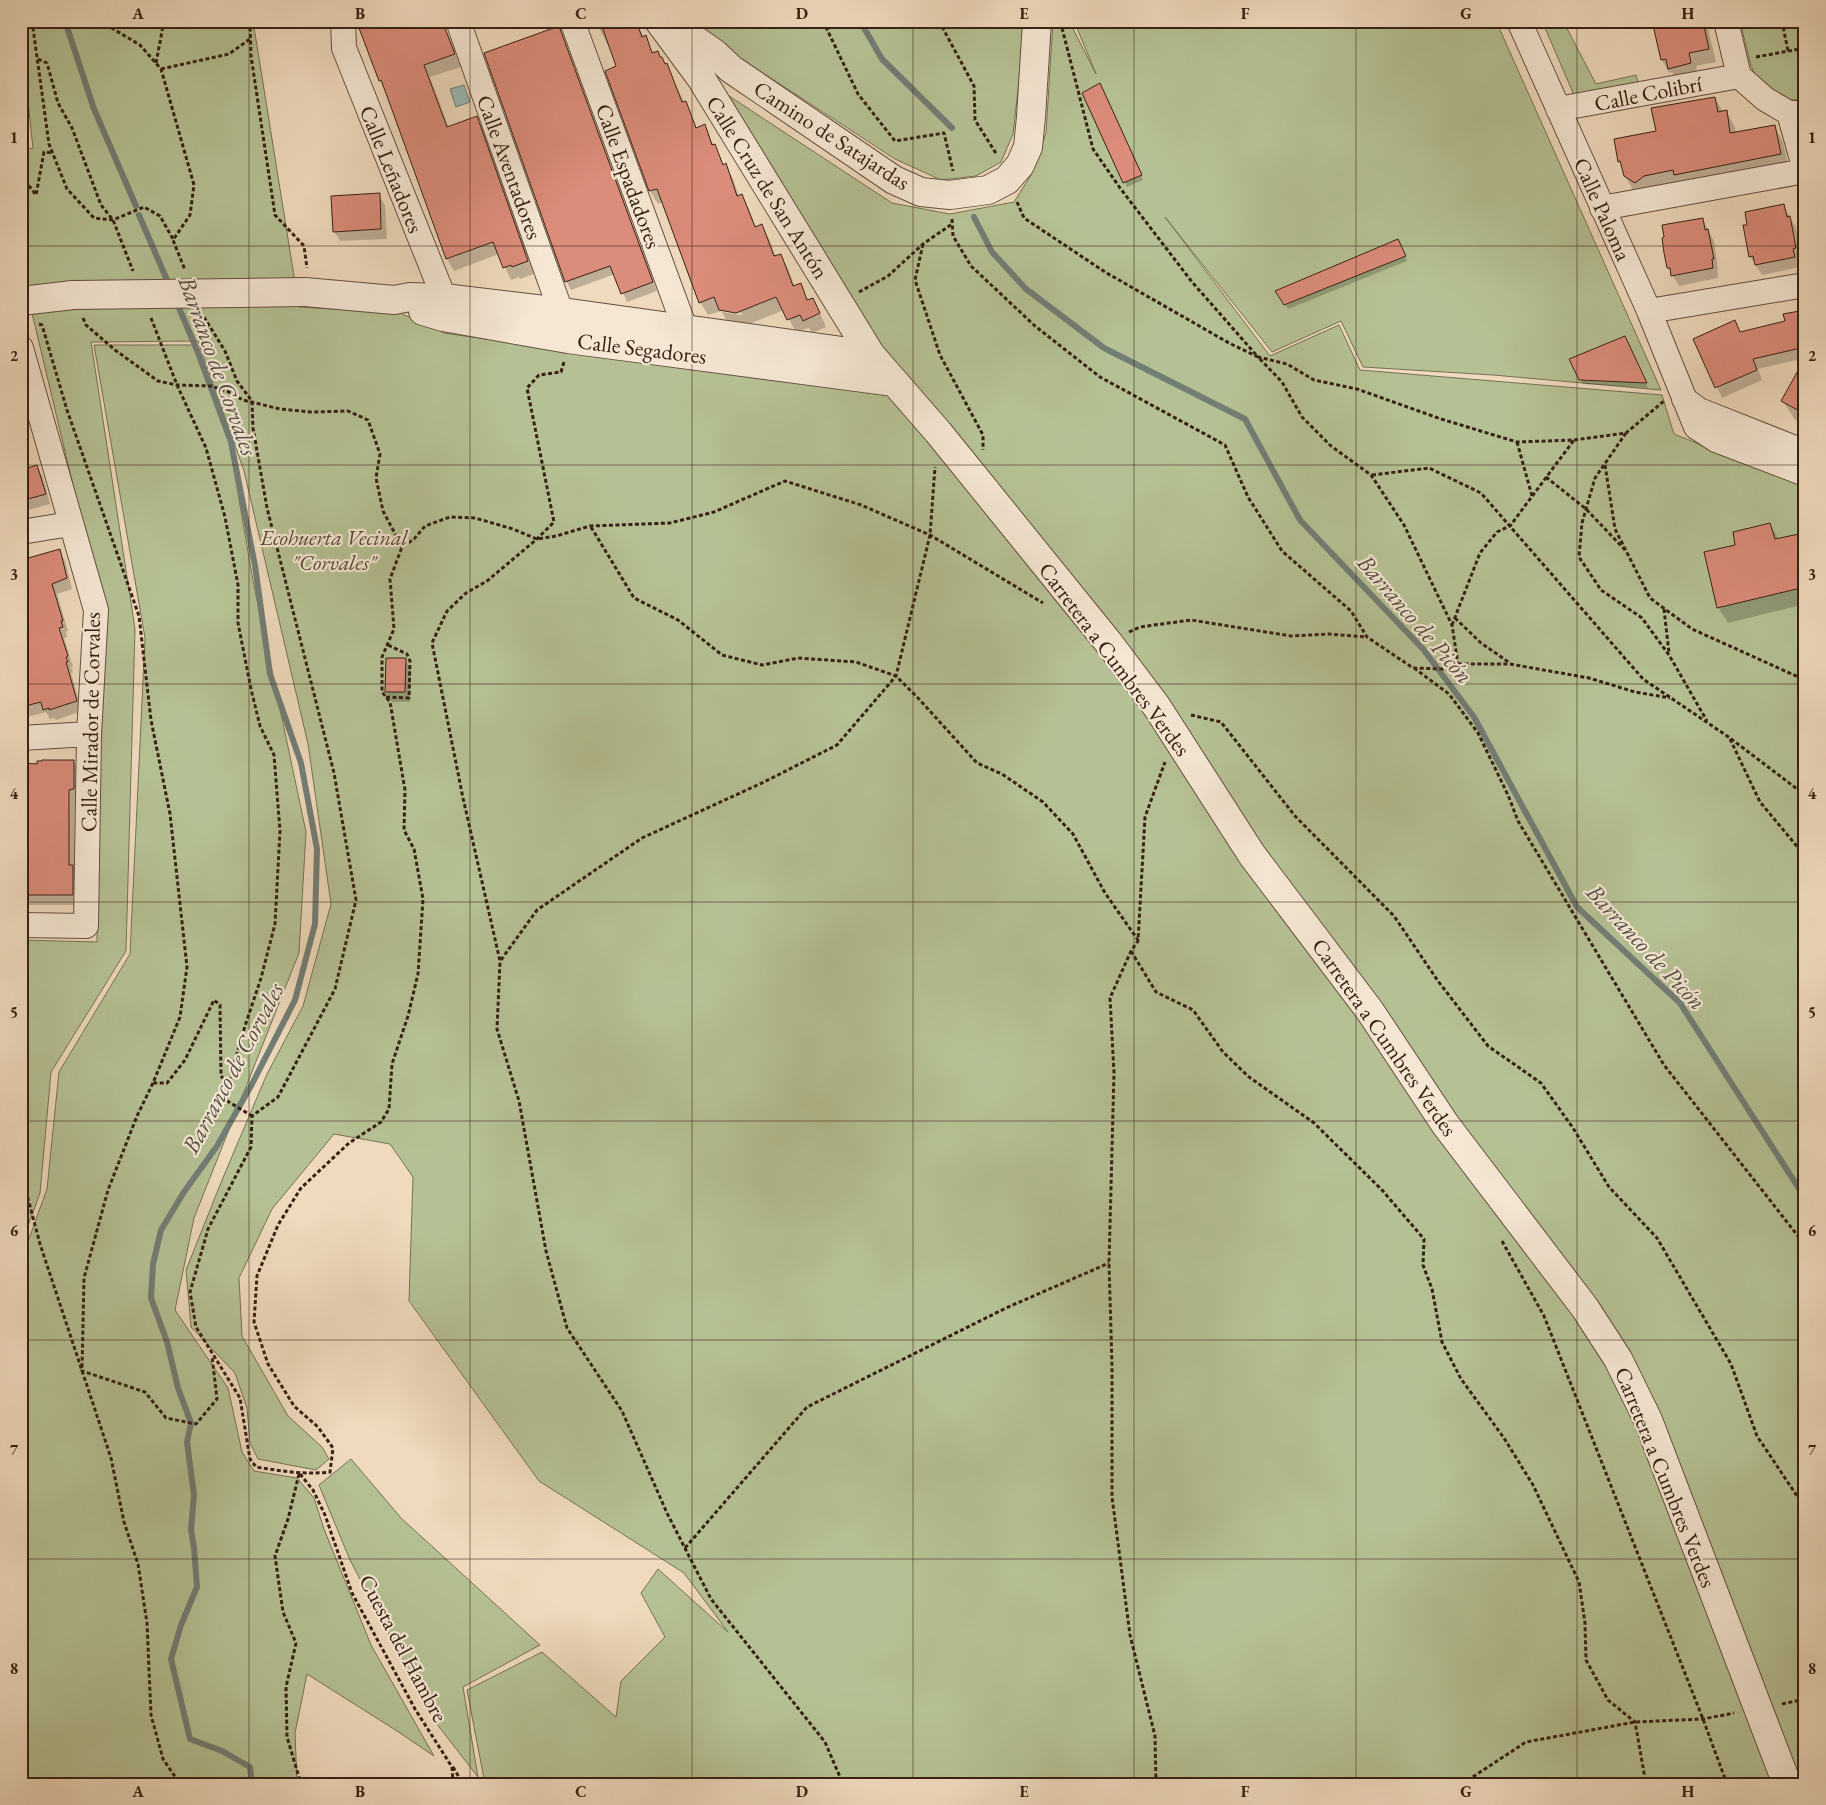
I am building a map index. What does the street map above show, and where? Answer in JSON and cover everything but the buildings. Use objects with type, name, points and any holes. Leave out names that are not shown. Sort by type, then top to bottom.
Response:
[{"type":"street","name":"Calle Aventadores","points":[[458,21],[561,312]]},
{"type":"street","name":"Calle Espadadores","points":[[572,21],[686,331]]},
{"type":"street","name":"Calle Cruz de San Antón","points":[[660,21],[695,70],[871,355]]},
{"type":"street","name":"Camino de Satajardas","points":[[668,21],[894,180],[921,192],[952,186],[988,190],[1007,180],[1020,165],[1028,147],[1032,116],[1037,21]]},
{"type":"street","name":"Calle Paloma","points":[[1519,21],[1649,311],[1696,427],[1716,440],[1805,474]]},
{"type":"street","points":[[1602,208],[1805,170],[1797,113],[1765,99],[1737,69],[1726,21]]},
{"type":"street","name":"Calle Leñadores","points":[[345,22],[344,48],[444,308]]},
{"type":"street","name":"Camino de Satajardas","points":[[695,70],[718,69],[723,61]]},
{"type":"street","name":"Calle Colibrí","points":[[1558,110],[1737,69]]},
{"type":"street","points":[[1649,311],[1805,285]]},
{"type":"street","name":"Calle Segadores","points":[[28,311],[73,295],[308,292],[394,300],[408,307],[561,312],[686,331],[871,355]]},
{"type":"street","name":"Calle Segadores","points":[[444,308],[568,339],[894,382]]},
{"type":"street","name":"Calle Mirador de Corvales","points":[[21,348],[96,610],[89,734],[86,926],[21,924]]},
{"type":"street","name":"Carretera a Cumbres Verdes","points":[[871,355],[938,432],[1108,642],[1157,707],[1252,855],[1370,1011],[1445,1124],[1585,1308],[1618,1359],[1648,1420],[1787,1784]]},
{"type":"street","points":[[1682,394],[1699,410],[1805,452]]},
{"type":"street","points":[[21,532],[70,524]]},
{"type":"street","points":[[21,738],[89,734]]},
{"type":"path","points":[[32,21],[49,144],[67,189],[94,218],[113,220],[144,207],[160,216],[173,240]]},
{"type":"path","points":[[156,63],[164,21]]},
{"type":"path","points":[[250,21],[251,56],[275,215],[304,246],[308,292]]},
{"type":"path","points":[[823,21],[858,94],[895,141],[944,133],[952,186],[952,236],[971,266],[1036,326],[1100,377],[1225,445],[1248,497],[1282,550],[1351,611],[1367,637],[1449,694],[1478,733],[1508,795],[1518,821],[1664,1065],[1805,1245]]},
{"type":"path","points":[[939,21],[974,86],[975,120],[1001,162],[1024,218],[1105,272],[1229,343],[1258,357],[1287,364],[1314,380],[1357,389],[1441,419],[1517,442],[1574,440],[1626,433]]},
{"type":"path","points":[[1060,21],[1093,149],[1120,188],[1192,282],[1282,382],[1302,417],[1331,446],[1371,475],[1404,525],[1452,625],[1458,664]]},
{"type":"path","points":[[1782,21],[1788,51]]},
{"type":"path","points":[[161,69],[229,54],[251,39]]},
{"type":"path","points":[[1737,69],[1788,51],[1805,48]]},
{"type":"path","points":[[38,59],[47,63],[58,103],[72,128],[101,205],[113,220],[134,274]]},
{"type":"path","points":[[21,175],[36,195],[44,152],[53,154]]},
{"type":"path","points":[[839,302],[888,276],[923,244],[952,223]]},
{"type":"path","points":[[923,244],[915,280],[940,355],[983,434],[983,455],[972,474]]},
{"type":"path","points":[[73,295],[86,325],[115,350],[158,380],[177,385],[211,386],[227,391],[244,400],[280,409],[310,412],[348,411],[368,420],[380,454],[376,478],[383,511],[402,546]]},
{"type":"path","points":[[148,310],[177,385],[206,448],[225,517],[238,585],[238,623],[251,689],[260,726],[274,755],[280,831],[275,924],[261,978],[224,1099],[252,1116]]},
{"type":"path","points":[[28,311],[42,325],[67,410],[139,616],[152,720],[170,814],[187,967],[180,1017],[153,1083],[137,1116],[108,1190],[84,1278],[82,1371]]},
{"type":"path","points":[[568,339],[562,372],[539,375],[528,388],[554,522],[537,539],[487,581],[466,593],[447,610],[432,643],[500,961],[497,1030],[519,1101],[546,1252],[567,1328],[622,1412],[667,1513],[712,1599],[825,1742],[843,1784]]},
{"type":"path","points":[[1682,394],[1626,433],[1595,478],[1582,523],[1579,557],[1601,590],[1642,618],[1669,655],[1708,723]]},
{"type":"path","points":[[500,961],[537,910],[642,838],[764,782],[837,745],[896,676],[930,535],[938,432]]},
{"type":"path","points":[[1452,625],[1480,553],[1497,532],[1510,526],[1574,440]]},
{"type":"path","points":[[1517,442],[1532,496]]},
{"type":"path","points":[[1605,464],[1615,529],[1650,598],[1692,629],[1805,680]]},
{"type":"path","points":[[1371,475],[1430,468],[1481,493],[1642,679],[1730,738],[1805,795]]},
{"type":"path","points":[[1546,477],[1586,509],[1629,555]]},
{"type":"path","points":[[252,1116],[251,1147],[208,1228],[190,1292],[196,1328],[240,1398],[250,1459],[256,1466],[299,1474],[330,1472],[333,1448],[318,1427],[294,1406],[268,1364],[254,1322],[257,1276],[278,1225],[301,1188],[349,1143],[381,1122],[389,1110],[392,1064],[408,1016],[418,974],[423,899],[414,849],[404,830],[405,790],[390,702],[382,692],[382,657],[394,628],[390,579],[402,546],[414,539],[425,526],[450,517],[475,518],[537,539],[556,536],[590,526],[670,523],[714,512],[785,481],[861,505],[930,535],[1046,604]]},
{"type":"path","points":[[590,526],[634,598],[678,620],[722,655],[762,665],[798,658],[856,662],[896,676],[977,763],[1002,774],[1043,802],[1067,827],[1073,834],[1105,893],[1138,941]]},
{"type":"path","points":[[1664,608],[1669,655]]},
{"type":"path","points":[[1455,618],[1481,643],[1510,664]]},
{"type":"path","points":[[1108,642],[1140,627],[1191,620],[1292,636],[1329,634],[1367,637]]},
{"type":"path","points":[[252,1116],[278,1097],[335,989],[356,900],[334,773],[297,626]]},
{"type":"path","points":[[386,697],[409,698],[410,661],[406,654],[388,645]]},
{"type":"path","points":[[1414,668],[1443,669],[1458,664],[1510,664],[1589,678],[1634,692],[1670,698]]},
{"type":"path","points":[[1157,707],[1221,722],[1295,816],[1394,916],[1438,981],[1488,1046],[1541,1083],[1573,1128],[1609,1187],[1657,1238],[1731,1364],[1757,1436],[1805,1508]]},
{"type":"path","points":[[1156,1784],[1155,1736],[1130,1635],[1112,1497],[1112,1366],[1109,1264],[1114,1073],[1110,998],[1131,951],[1138,941],[1145,817],[1175,736]]},
{"type":"path","points":[[1730,738],[1760,802],[1805,856]]},
{"type":"path","points":[[1131,951],[1156,992],[1193,1010],[1224,1052],[1249,1077],[1314,1124],[1382,1190],[1424,1239],[1423,1265],[1432,1289],[1442,1342],[1461,1378],[1504,1438],[1533,1485],[1579,1582],[1585,1623],[1586,1660],[1608,1700],[1636,1722],[1646,1784]]},
{"type":"path","points":[[153,1083],[166,1083],[186,1060],[214,1000],[220,1005],[222,1076],[229,1086]]},
{"type":"path","points":[[21,1172],[40,1244],[111,1458],[124,1522],[138,1564],[147,1623],[151,1715],[163,1759],[180,1784]]},
{"type":"path","points":[[1501,1240],[1544,1316],[1727,1784]]},
{"type":"path","points":[[685,1548],[807,1407],[1006,1308],[1109,1264]]},
{"type":"path","points":[[82,1371],[145,1392],[166,1418],[196,1424],[217,1399],[211,1353]]},
{"type":"path","points":[[299,1474],[288,1519],[275,1556],[283,1612],[296,1643],[286,1687],[287,1737],[301,1784]]},
{"type":"path","name":"Cuesta del Hambre","points":[[299,1474],[313,1490],[325,1515],[352,1594],[415,1709],[452,1767],[453,1784]]},
{"type":"path","points":[[1462,1784],[1526,1742],[1636,1722],[1703,1719],[1805,1699]]},
{"type":"path","points":[[452,1767],[463,1784]]},
{"type":"green space","name":"Ecohuerta Vecinal \"Corvales\"","points":[[21,21],[253,21],[299,307],[400,313],[444,333],[897,397],[723,92],[892,203],[950,214],[1014,202],[1031,175],[1046,133],[1053,21],[1069,21],[1096,74],[1074,21],[1496,21],[1661,390],[1493,375],[1363,367],[1341,321],[1272,352],[1165,217],[1270,356],[1339,325],[1360,370],[1662,395],[1674,434],[1805,487],[1805,1784],[485,1784],[467,1690],[542,1652],[616,1717],[621,1681],[665,1637],[641,1593],[658,1569],[728,1632],[684,1573],[539,1481],[409,1301],[413,1177],[390,1144],[334,1134],[272,1209],[239,1278],[242,1336],[288,1416],[322,1447],[329,1459],[316,1470],[258,1459],[250,1443],[247,1408],[235,1373],[191,1327],[186,1270],[267,1074],[303,1006],[331,904],[308,744],[244,471],[198,341],[91,342],[135,629],[126,951],[51,1072],[40,1193],[21,1245],[21,940],[97,942],[103,611],[21,267],[21,150],[33,148]]},
{"type":"green space","points":[[683,21],[1026,21],[1013,134],[1001,162],[976,176],[941,180],[895,159]]},
{"type":"green space","points":[[1542,21],[1563,21],[1596,84],[1636,75],[1638,82],[1574,95]]},
{"type":"green space","points":[[1740,21],[1805,21],[1805,98],[1787,101],[1762,89],[1751,66]]},
{"type":"green space","points":[[94,345],[195,345],[229,441],[253,581],[306,832],[299,953],[194,1218],[175,1310],[228,1388],[242,1452],[254,1471],[297,1478],[314,1498],[324,1529],[371,1645],[434,1756],[307,1674],[295,1733],[297,1784],[21,1784],[21,1261],[47,1189],[59,1072],[130,954],[145,638]]},
{"type":"green space","points":[[351,1459],[401,1518],[540,1645],[463,1687],[478,1777],[436,1723],[350,1560],[319,1485]]},
{"type":"water","points":[[464,85],[470,102],[456,107],[450,89]]},
{"type":"waterway","name":"Barranco de Corvales","points":[[65,21],[94,109],[136,206]]},
{"type":"waterway","name":"Barranco de Picón","points":[[860,21],[882,59],[952,128]]},
{"type":"waterway","name":"Barranco de Corvales","points":[[139,215],[170,287]]},
{"type":"waterway","name":"Barranco de Picón","points":[[974,217],[992,252],[1026,289],[1104,348],[1245,419],[1300,520],[1423,649],[1474,717],[1577,907],[1680,1003],[1805,1198]]},
{"type":"waterway","name":"Barranco de Corvales","points":[[176,301],[197,350],[231,442],[255,566],[270,674],[301,763],[317,849],[315,924],[295,1000],[252,1084],[217,1146],[184,1192],[161,1230],[153,1264],[151,1298],[167,1342],[178,1388],[191,1423],[187,1442],[194,1495],[191,1530],[197,1587],[181,1625],[171,1659],[190,1739],[222,1751],[250,1767],[252,1784]]}]
